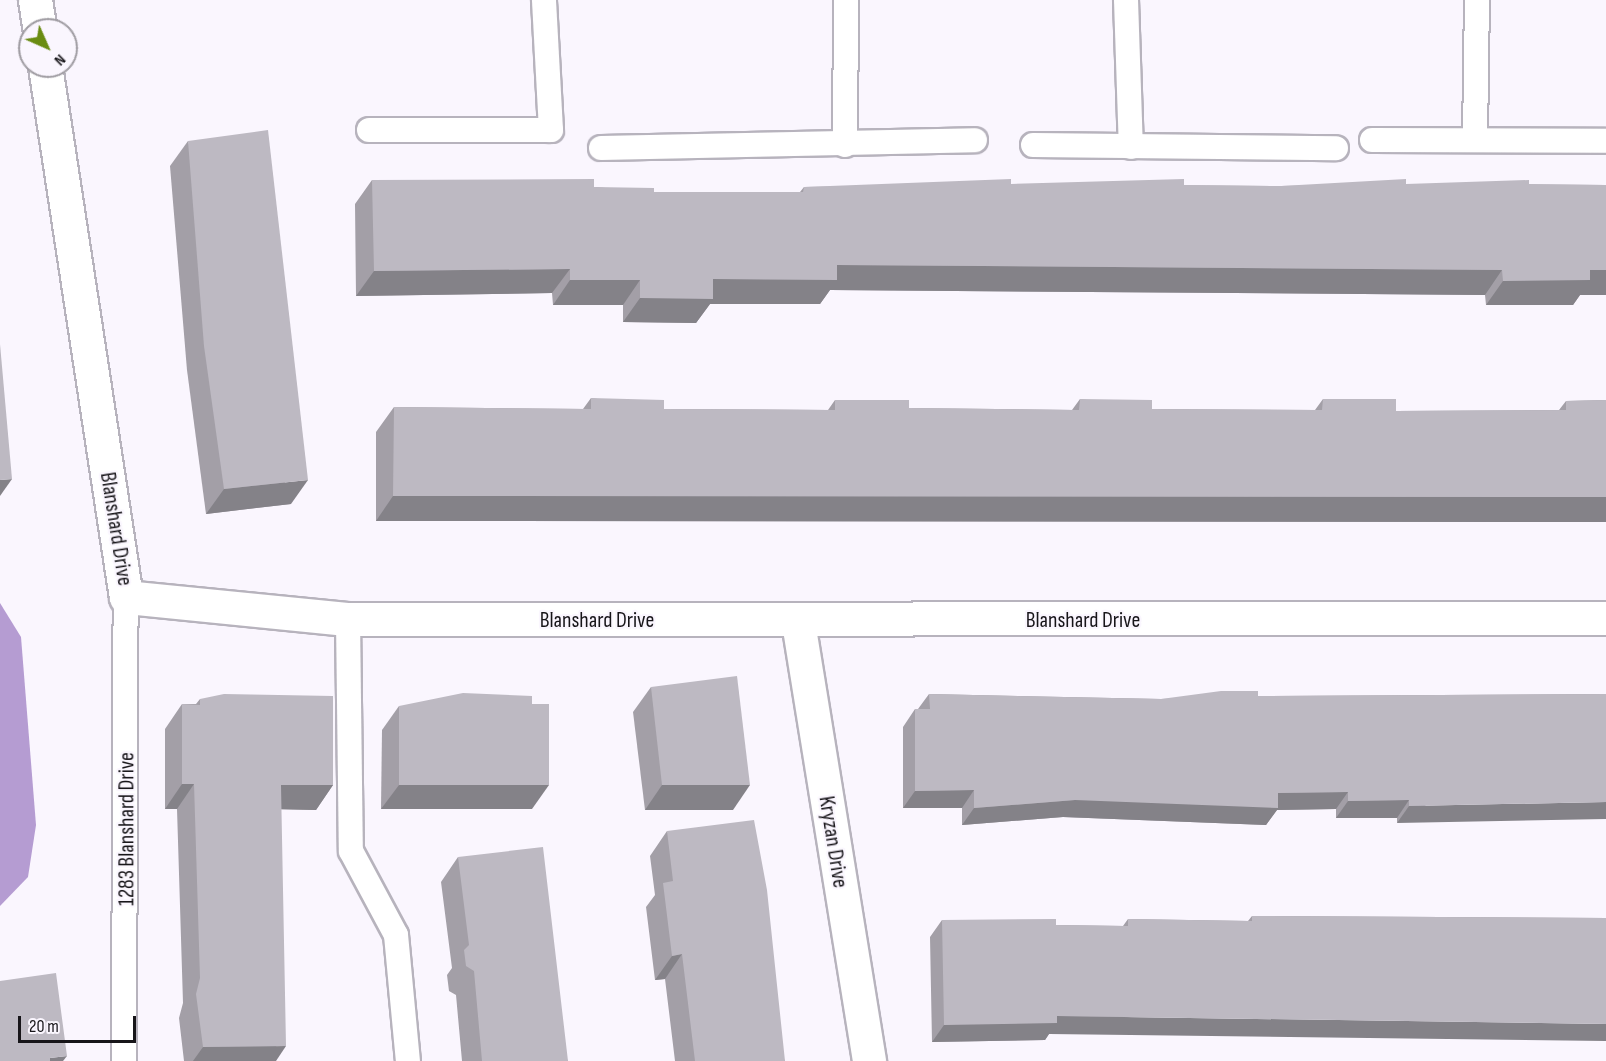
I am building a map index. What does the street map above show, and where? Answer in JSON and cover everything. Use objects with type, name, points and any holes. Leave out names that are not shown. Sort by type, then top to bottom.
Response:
[{"type":"street","points":[[35,0],[38,18]]},
{"type":"street","name":"Blanshard Drive","points":[[47,78],[126,597],[348,618],[798,622],[1606,618]]},
{"type":"street","name":"Kryzan Drive","points":[[798,622],[869,1061]]},
{"type":"lane","points":[[369,130],[551,130],[544,0]]},
{"type":"lane","points":[[845,145],[846,0]]},
{"type":"lane","points":[[1126,0],[1131,147]]},
{"type":"lane","points":[[1475,140],[1477,0]]},
{"type":"lane","points":[[601,148],[845,145],[975,140]]},
{"type":"lane","points":[[1372,140],[1606,141]]},
{"type":"lane","points":[[1033,145],[1336,148]]},
{"type":"lane","name":"1283 Blanshard Drive","points":[[124,1061],[126,597]]},
{"type":"lane","points":[[348,618],[351,851],[396,935],[408,1061]]},
{"type":"shaded area","points":[[0,603],[21,637],[36,825],[28,877],[0,906]]},
{"type":"building","points":[[268,130],[308,480],[224,489],[204,346],[188,141]]},
{"type":"building","points":[[594,179],[594,187],[654,188],[654,192],[803,192],[804,187],[1011,179],[1011,184],[1184,179],[1184,185],[1281,186],[1406,179],[1406,184],[1529,180],[1529,184],[1606,185],[1606,270],[1590,270],[1590,280],[1503,281],[1502,270],[837,265],[837,280],[713,279],[713,299],[640,298],[640,280],[570,280],[570,269],[374,271],[372,180]]},
{"type":"building","points":[[0,344],[12,479],[0,480]]},
{"type":"building","points":[[591,398],[664,400],[664,409],[835,410],[835,400],[909,400],[909,408],[1079,410],[1080,399],[1152,400],[1152,409],[1322,410],[1323,399],[1396,399],[1396,411],[1566,410],[1566,401],[1606,400],[1606,497],[393,496],[394,407],[591,409]]},
{"type":"building","points":[[737,676],[750,785],[662,785],[651,687]]},
{"type":"building","points":[[1221,691],[1258,691],[1258,696],[1606,694],[1606,802],[1409,806],[1409,800],[1348,801],[1348,792],[1278,793],[1278,808],[1075,800],[974,808],[974,790],[915,791],[915,709],[930,709],[929,694],[1161,699]]},
{"type":"building","points":[[463,693],[532,696],[532,704],[549,704],[549,785],[399,785],[399,706]]},
{"type":"building","points":[[224,694],[333,696],[333,785],[281,785],[286,1046],[203,1047],[196,994],[200,978],[194,784],[182,784],[182,704],[200,705],[200,699]]},
{"type":"building","points":[[754,820],[767,890],[785,1061],[695,1061],[682,954],[672,956],[663,883],[673,881],[667,831]]},
{"type":"building","points":[[543,847],[568,1061],[482,1061],[474,971],[466,966],[464,950],[469,945],[458,857]]},
{"type":"building","points":[[1252,916],[1606,918],[1606,1024],[1057,1016],[1057,1023],[944,1025],[942,920],[1056,919],[1056,925],[1128,926],[1128,919],[1252,921]]},
{"type":"building","points":[[56,973],[67,1056],[50,1058],[50,1061],[0,1061],[0,981]]}]
